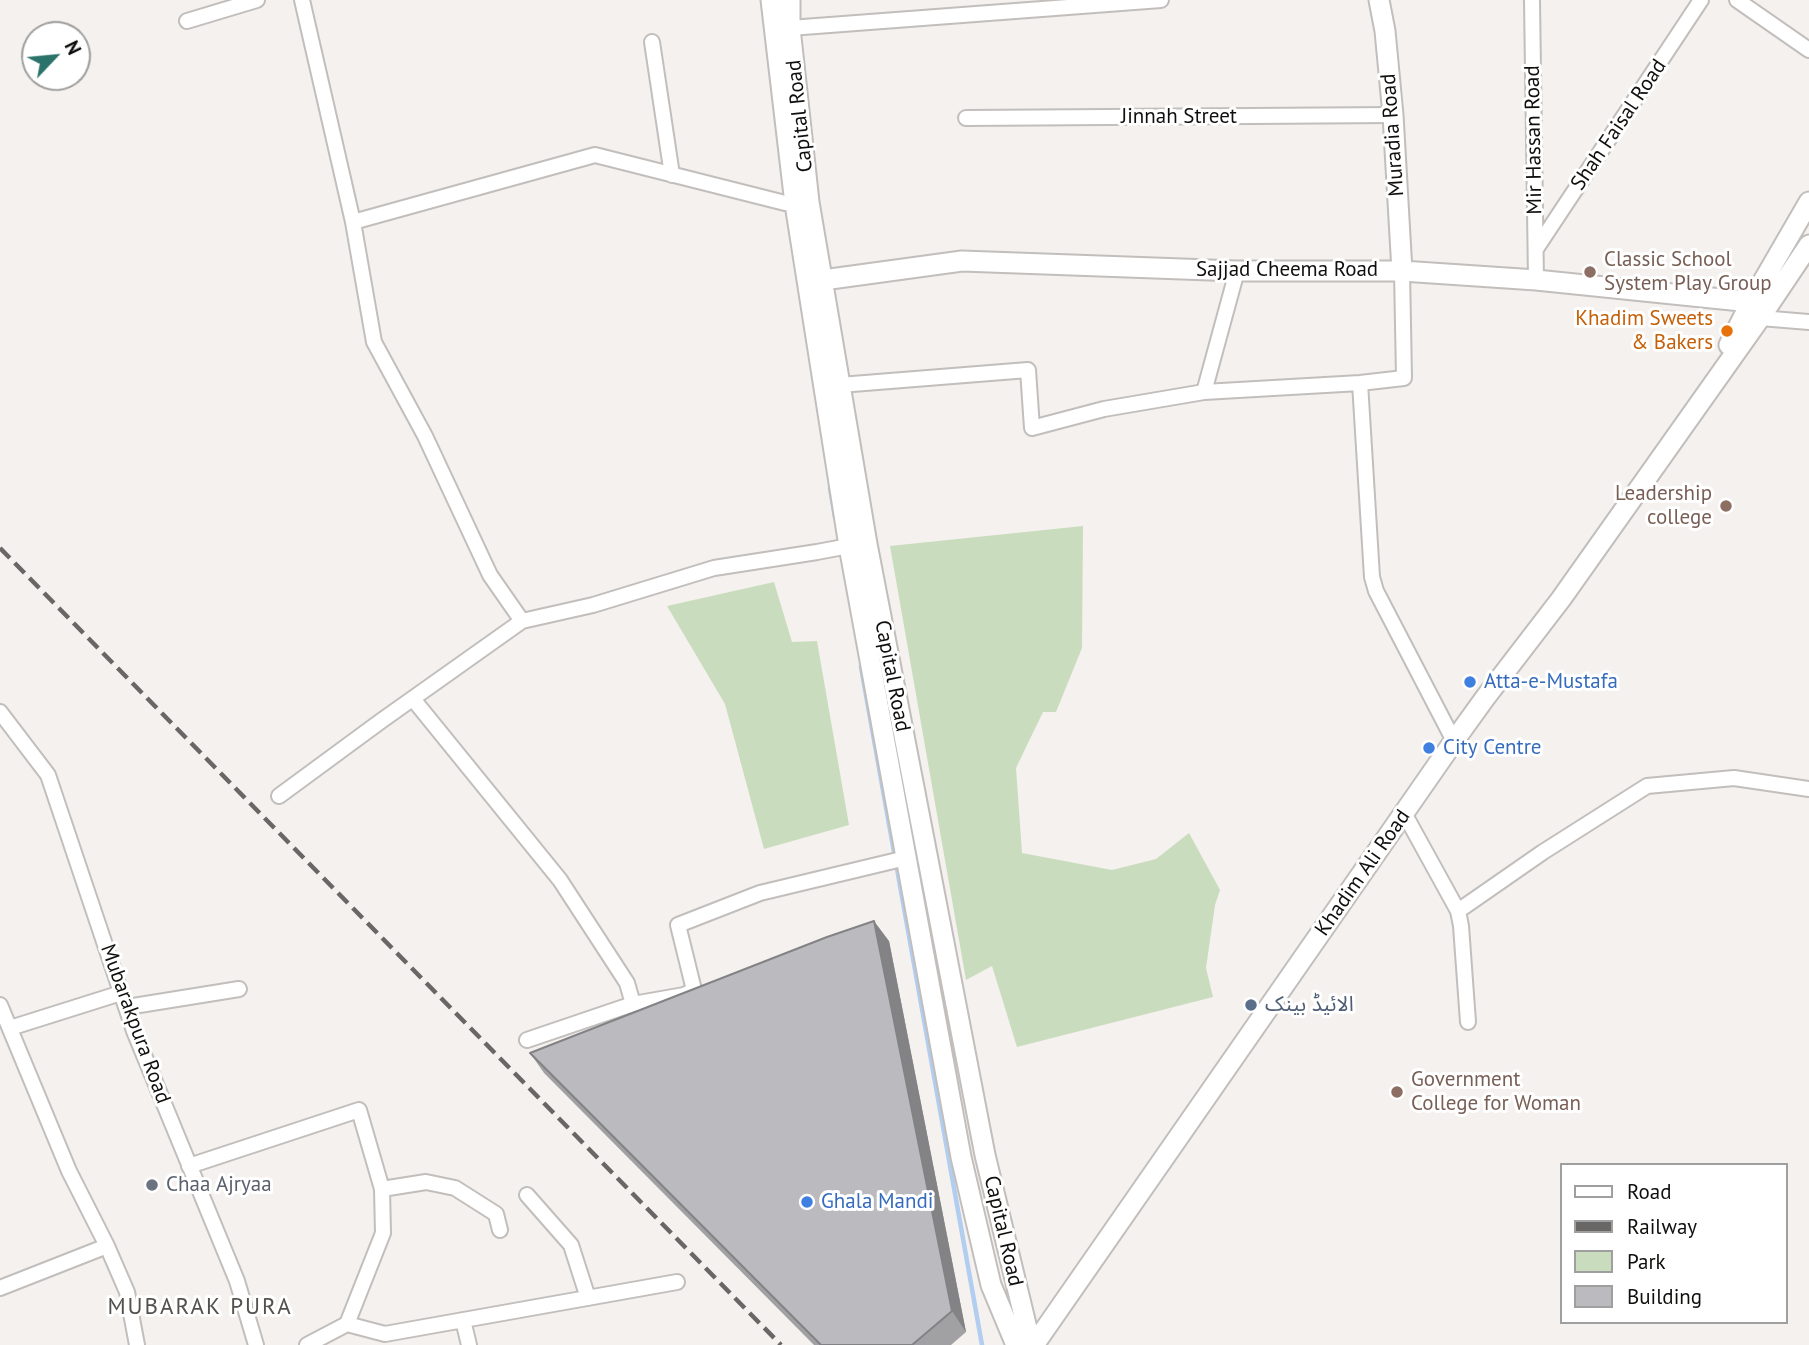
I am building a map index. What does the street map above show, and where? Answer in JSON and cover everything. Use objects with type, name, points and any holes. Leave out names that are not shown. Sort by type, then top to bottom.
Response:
[{"type":"street","points":[[187,21],[209,7],[257,0]]},
{"type":"street","points":[[302,0],[353,222],[374,342],[425,436],[490,575],[522,621]]},
{"type":"street","points":[[771,0],[796,203],[858,545],[906,858],[961,1157],[991,1285],[1016,1345]]},
{"type":"street","name":"Capital Road","points":[[790,0],[796,203],[823,280],[840,385],[858,545],[985,1155],[1032,1345]]},
{"type":"street","points":[[790,28],[1161,0]]},
{"type":"street","name":"Muradia Road","points":[[1379,0],[1385,31],[1393,115],[1402,271]]},
{"type":"street","name":"Mir Hassan Road","points":[[1532,0],[1536,280]]},
{"type":"street","name":"Shah Faisal Road","points":[[1536,249],[1701,0]]},
{"type":"street","points":[[1737,0],[1809,50]]},
{"type":"street","points":[[652,42],[672,175]]},
{"type":"street","name":"Jinnah Street","points":[[966,118],[1393,115]]},
{"type":"street","points":[[353,222],[595,155],[796,203]]},
{"type":"street","name":"Khadim Ali Road","points":[[1032,1345],[1454,741],[1561,599],[1698,405],[1755,310],[1809,202]]},
{"type":"street","name":"Khadim Ali Road","points":[[1755,310],[1809,245]]},
{"type":"street","name":"Sajjad Cheema Road","points":[[823,280],[962,261],[1237,271],[1402,271],[1536,280],[1755,310]]},
{"type":"street","points":[[1204,392],[1237,271]]},
{"type":"street","points":[[840,385],[1028,370],[1032,428],[1104,409],[1204,392],[1404,378],[1402,271]]},
{"type":"street","points":[[1755,310],[1809,323]]},
{"type":"street","points":[[1360,383],[1373,577],[1377,592],[1454,741]]},
{"type":"street","points":[[279,796],[522,621],[593,605],[714,568],[858,545]]},
{"type":"street","points":[[413,699],[560,880],[627,983],[633,1004]]},
{"type":"street","name":"Mubarakpura Road","points":[[0,712],[48,775],[134,1031],[237,1281],[256,1345]]},
{"type":"street","points":[[1458,911],[1543,852],[1647,786],[1734,778],[1809,789]]},
{"type":"street","points":[[1404,813],[1458,911],[1468,1023]]},
{"type":"street","points":[[527,1040],[633,1004],[684,995],[694,990],[678,925],[760,893],[906,858]]},
{"type":"street","points":[[10,1028],[124,1000],[239,989]]},
{"type":"street","points":[[0,1005],[69,1171],[127,1292],[137,1345]]},
{"type":"street","points":[[189,1166],[359,1110],[382,1189],[383,1233],[347,1324],[307,1345]]},
{"type":"street","points":[[961,1157],[985,1155]]},
{"type":"street","points":[[382,1189],[426,1182],[455,1188],[496,1214],[500,1230]]},
{"type":"street","points":[[527,1195],[571,1245],[588,1298]]},
{"type":"street","points":[[0,1288],[107,1246]]},
{"type":"street","points":[[347,1324],[385,1334],[677,1282]]},
{"type":"street","points":[[463,1320],[469,1345]]},
{"type":"green space","points":[[1083,526],[1082,648],[1056,712],[1043,712],[1016,768],[1022,853],[1112,870],[1156,859],[1189,833],[1220,890],[1215,905],[1206,968],[1213,997],[1017,1047],[992,966],[966,980],[890,546]]},
{"type":"green space","points":[[774,582],[792,642],[817,641],[849,825],[764,849],[725,704],[667,606]]},
{"type":"building","name":"Ghala Mandi","points":[[874,921],[952,1311],[912,1345],[821,1345],[530,1053]]},
{"type":"waterway","points":[[830,488],[835,517]]},
{"type":"waterway","points":[[861,667],[982,1345]]},
{"type":"railway","points":[[0,548],[781,1345]]},
{"type":"place","name":"Classic School System Play Group","points":[[1590,272]]},
{"type":"place","name":"Khadim Sweets & Bakers","points":[[1727,331]]},
{"type":"place","name":"Leadership college","points":[[1726,506]]},
{"type":"place","name":"Atta-e-Mustafa","points":[[1470,682]]},
{"type":"place","name":"City Centre","points":[[1429,748]]},
{"type":"place","name":"الائیڈ بینک","points":[[1251,1005]]},
{"type":"place","name":"Government College for Woman","points":[[1397,1092]]},
{"type":"place","name":"Chaa Ajryaa","points":[[152,1185]]},
{"type":"place","name":"Ghala Mandi","points":[[807,1202]]},
{"type":"district","name":"MUBARAK PURA","points":[[200,1307]]}]
